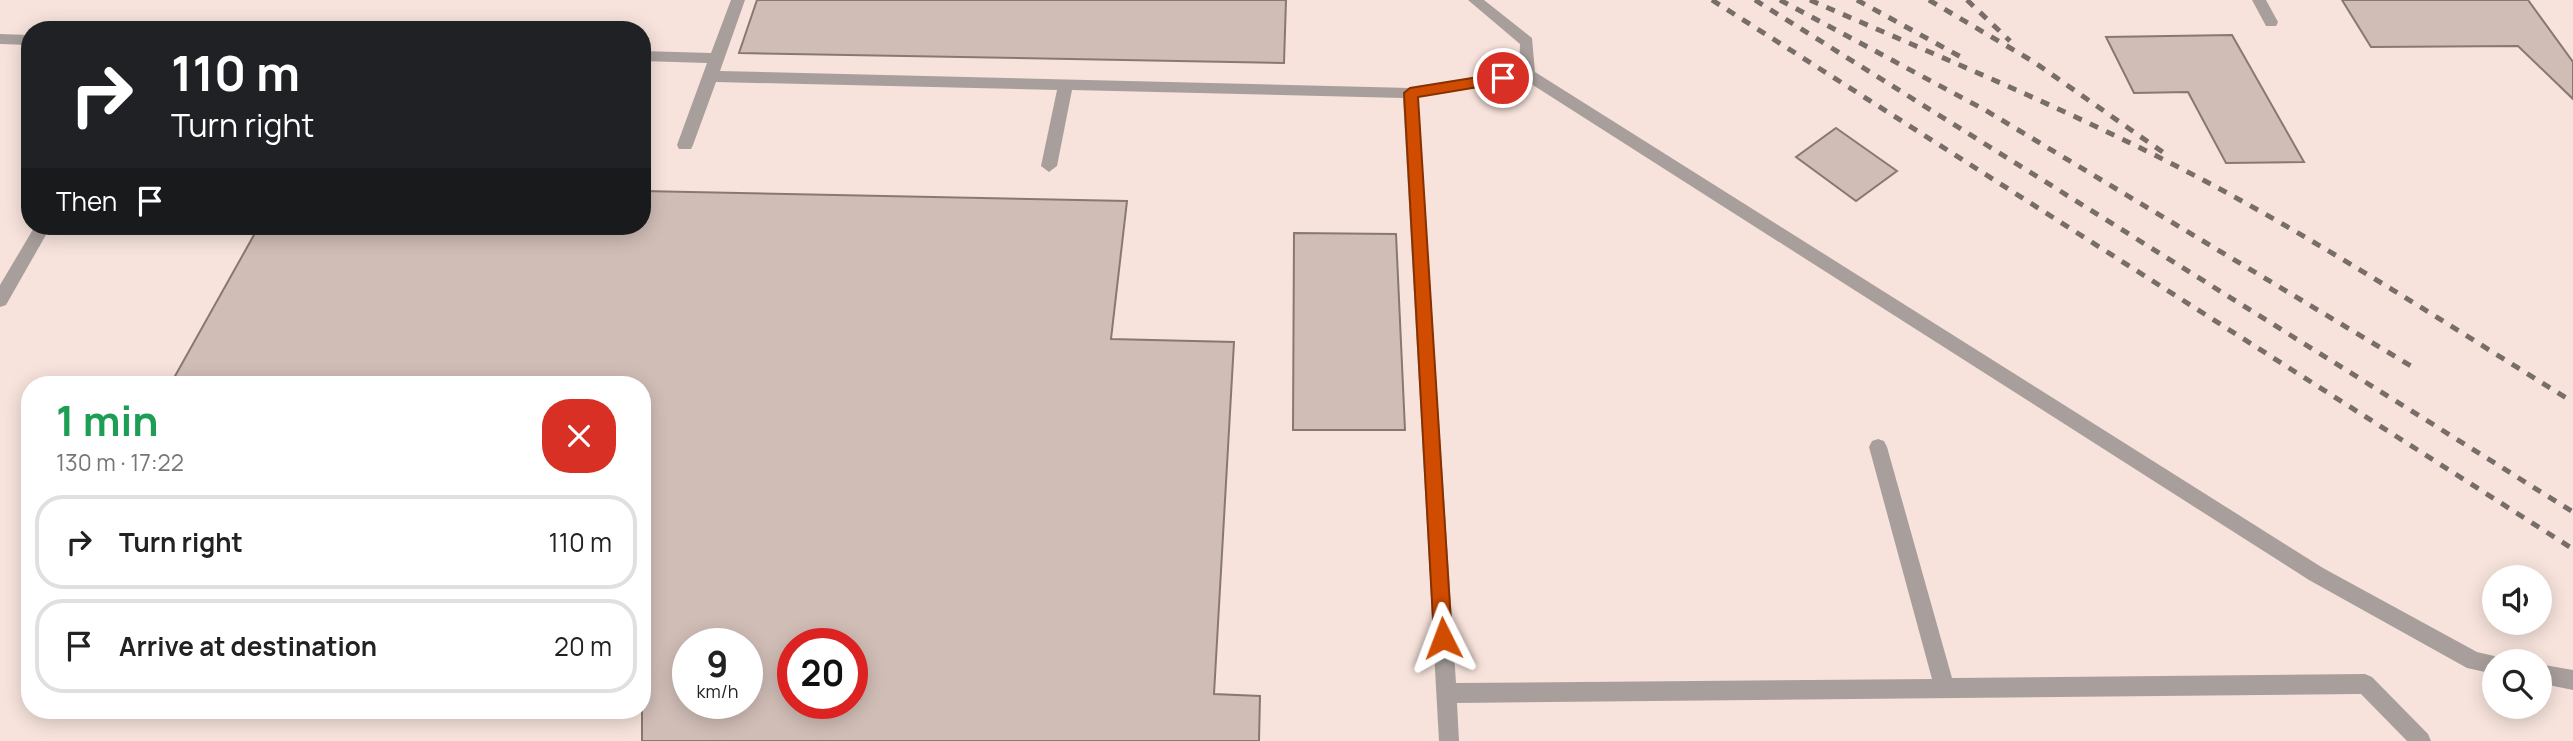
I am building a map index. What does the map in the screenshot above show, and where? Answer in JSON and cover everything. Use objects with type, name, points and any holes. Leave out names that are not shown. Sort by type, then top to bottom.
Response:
[{"type":"lane","points":[[685,145],[738,0]]},
{"type":"lane","points":[[1475,0],[1527,42],[1527,74]]},
{"type":"lane","points":[[2259,0],[2272,22]]},
{"type":"lane","points":[[0,39],[21,40]]},
{"type":"lane","points":[[651,56],[717,58]]},
{"type":"lane","points":[[710,76],[1410,93],[1527,74],[2316,574],[2474,661],[2482,663]]},
{"type":"lane","points":[[1049,166],[1066,85]]},
{"type":"lane","points":[[1410,93],[1449,741]]},
{"type":"lane","points":[[0,300],[38,235]]},
{"type":"lane","points":[[1878,447],[1945,688]]},
{"type":"lane","points":[[2552,676],[2573,680]]},
{"type":"lane","points":[[1446,693],[2365,684],[2421,741]]},
{"type":"building","points":[[757,0],[1286,0],[1284,63],[739,53]]},
{"type":"building","points":[[2342,0],[2528,0],[2573,62],[2573,99],[2518,46],[2371,47]]},
{"type":"building","points":[[2232,35],[2304,162],[2226,163],[2188,92],[2134,93],[2106,37]]},
{"type":"building","points":[[1836,128],[1897,171],[1856,201],[1796,157]]},
{"type":"building","points":[[651,191],[1127,201],[1111,339],[1234,342],[1214,694],[1260,696],[1259,741],[642,741],[642,719],[651,719],[651,376],[175,376],[254,235],[651,235]]},
{"type":"building","points":[[1294,233],[1396,234],[1405,430],[1293,430]]},
{"type":"railway","points":[[1712,0],[2573,549]]},
{"type":"railway","points":[[1755,0],[2573,512]]},
{"type":"railway","points":[[1780,0],[1985,110],[2411,366]]},
{"type":"railway","points":[[1810,0],[2059,109],[2205,181],[2345,261],[2573,402]]},
{"type":"railway","points":[[1857,0],[1961,57]]},
{"type":"railway","points":[[1929,0],[2034,62],[2164,153]]},
{"type":"railway","points":[[1967,0],[2010,41]]},
{"type":"route","points":[[1443,638],[1410,93],[1503,78]]}]
